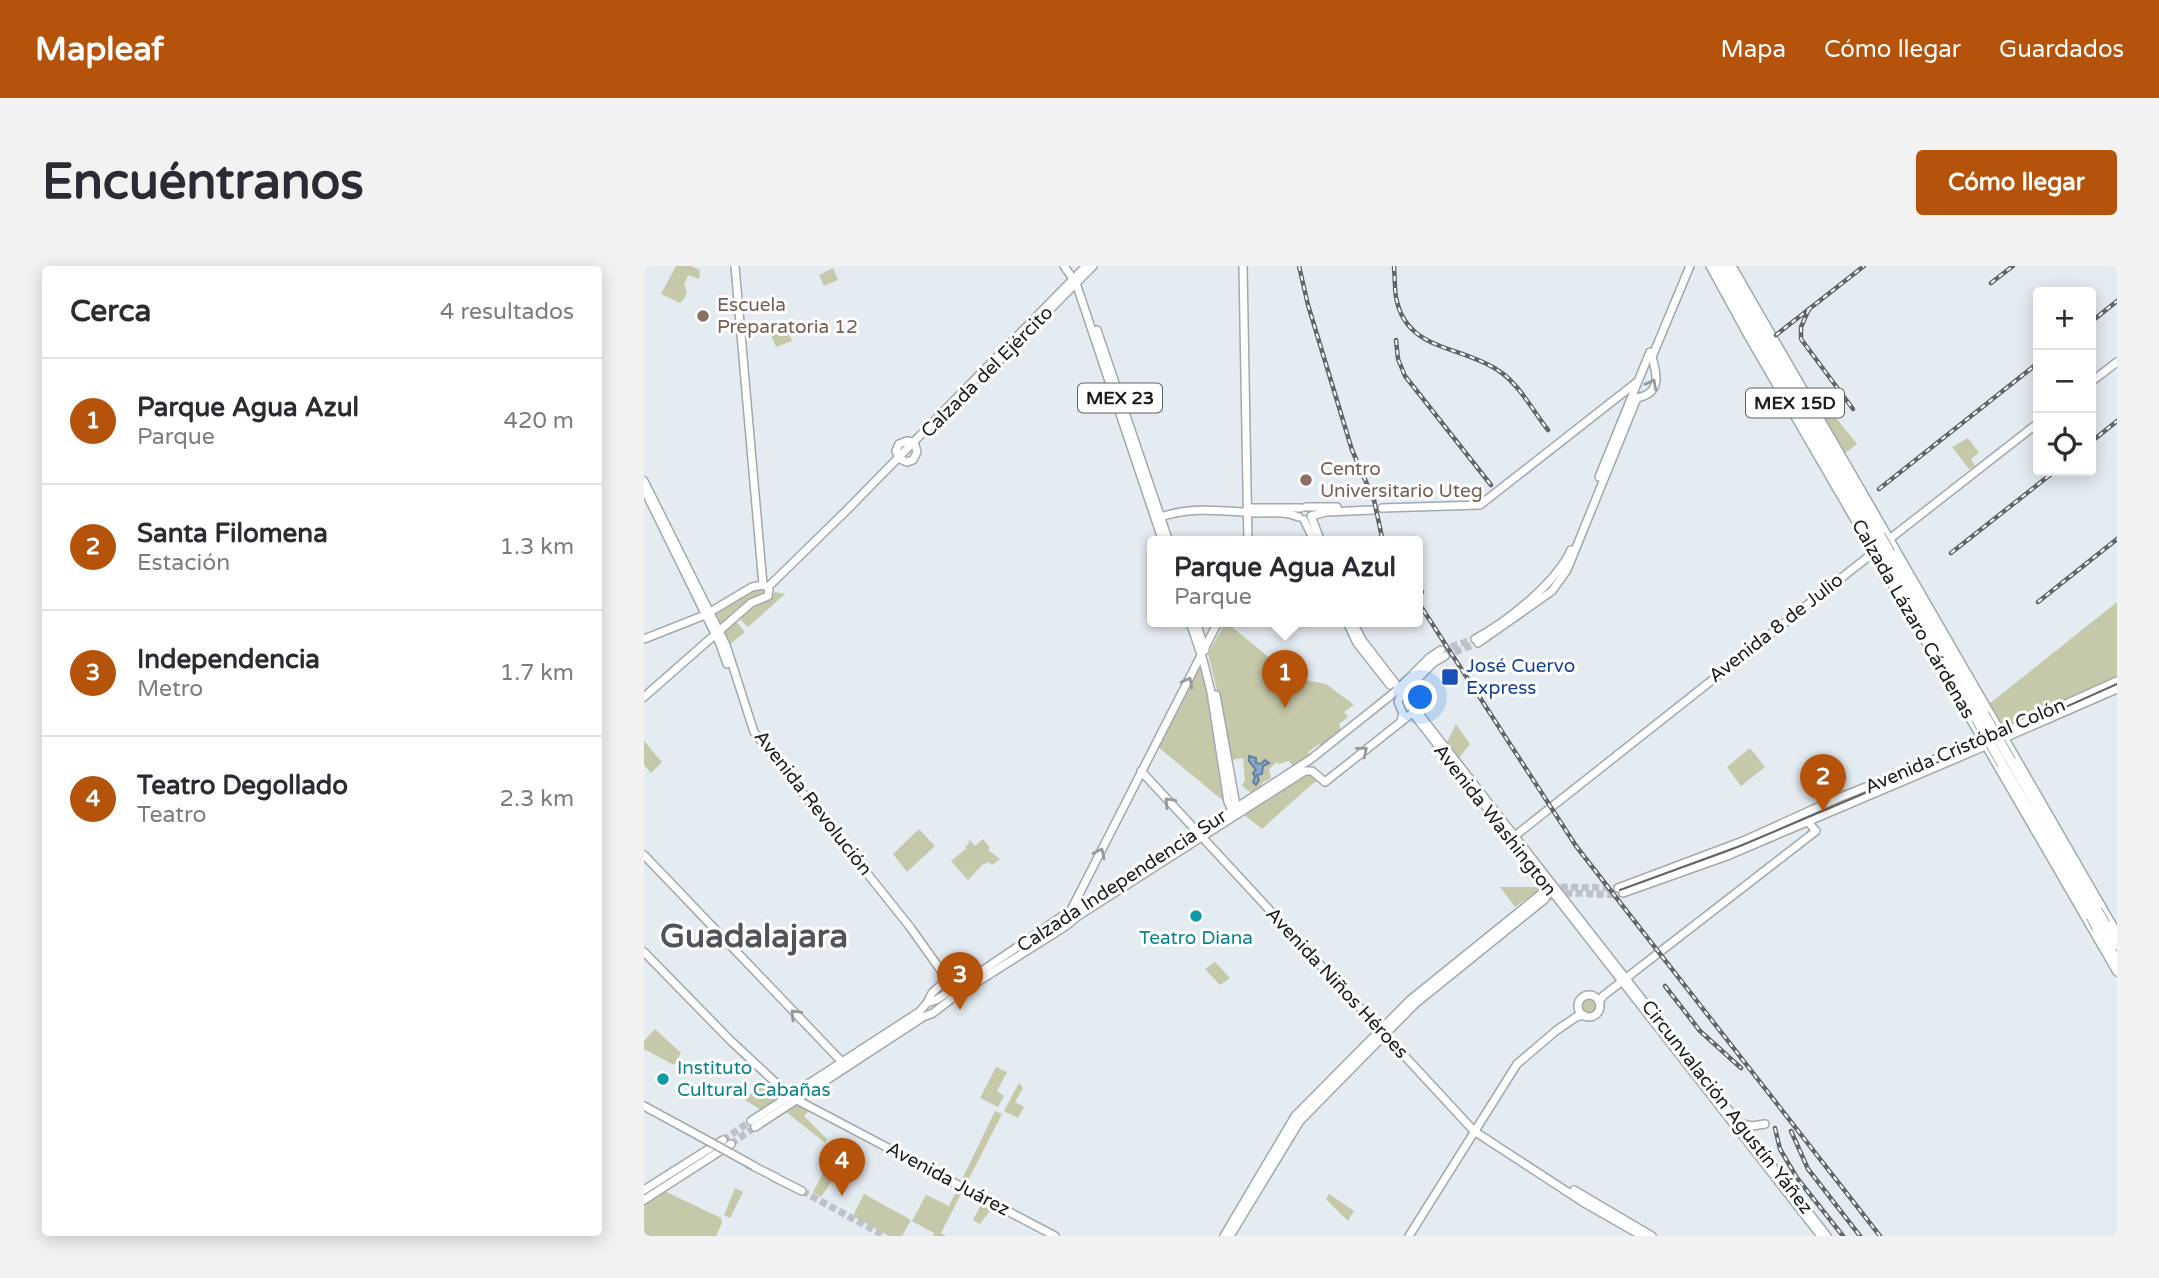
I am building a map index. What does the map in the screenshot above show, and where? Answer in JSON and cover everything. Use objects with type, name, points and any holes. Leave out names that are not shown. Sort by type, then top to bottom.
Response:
[{"type":"highway","name":"Calzada Lázaro Cárdenas","points":[[1716,266],[1829,464],[1881,538]]},
{"type":"highway","name":"Calzada Lázaro Cárdenas","points":[[1724,266],[1881,538],[1884,557],[1910,604],[1951,674],[1980,716]]},
{"type":"highway","points":[[1732,294],[1750,338]]},
{"type":"highway","points":[[1746,303],[1775,341]]},
{"type":"highway","points":[[1822,424],[1844,472]]},
{"type":"highway","points":[[1805,433],[1829,464]]},
{"type":"highway","name":"Calzada Lázaro Cárdenas","points":[[1884,557],[1922,607],[1966,684],[2002,762],[2098,920],[2117,961]]},
{"type":"highway","points":[[1910,604],[1928,646],[1951,674]]},
{"type":"highway","points":[[1922,607],[1951,645],[1966,684]]},
{"type":"highway","name":"Calzada Lázaro Cárdenas","points":[[2002,762],[2026,787],[2064,862]]},
{"type":"highway","points":[[2026,787],[2051,820]]},
{"type":"highway","points":[[2025,803],[2032,826],[2064,862]]},
{"type":"highway","points":[[2056,829],[2064,862]]},
{"type":"highway","name":"Calzada Lázaro Cárdenas","points":[[2098,920],[2117,945]]},
{"type":"main road","points":[[644,639],[708,614],[752,587],[765,586],[735,266]]},
{"type":"main road","points":[[1066,266],[1078,278]]},
{"type":"main road","name":"Calzada del Ejército","points":[[644,697],[754,600],[768,596],[770,593],[765,586],[779,576],[1093,266]]},
{"type":"main road","points":[[1243,266],[1244,457],[1249,536]]},
{"type":"main road","points":[[1243,266],[1248,536]]},
{"type":"main road","points":[[1477,641],[1543,589],[1563,565],[1687,266]]},
{"type":"main road","points":[[1382,509],[1481,507],[1622,398],[1648,394],[1656,380],[1657,369],[1652,357],[1687,266]]},
{"type":"main road","name":"Calzada Lázaro Cárdenas","points":[[1710,266],[1874,552],[1884,557],[1928,646],[1976,728],[1981,744],[2002,762],[2032,826],[2098,920],[2117,933]]},
{"type":"main road","name":"Calzada Lázaro Cárdenas","points":[[1732,266],[1822,424],[1881,538],[1908,572],[1994,721],[2007,733],[2011,750],[2056,829],[2098,920],[2117,972]]},
{"type":"main road","name":"MEX 23","points":[[1078,278],[1166,536]]},
{"type":"main road","points":[[2096,378],[2117,362]]},
{"type":"main road","points":[[1481,507],[1637,382]]},
{"type":"main road","name":"Avenida 8 de Julio","points":[[1511,836],[1874,552],[1881,538],[2033,427]]},
{"type":"main road","points":[[899,458],[909,461],[915,457],[917,452],[914,443]]},
{"type":"main road","name":"Avenida Revolución","points":[[644,481],[708,614]]},
{"type":"main road","name":"Avenida Revolución","points":[[644,490],[727,649],[756,735],[911,927],[947,979],[951,994]]},
{"type":"main road","points":[[1303,507],[1298,511],[1309,515],[1318,536]]},
{"type":"main road","points":[[1158,518],[1182,512],[1303,507],[1311,510],[1309,515],[1314,536]]},
{"type":"main road","points":[[1246,508],[1309,515],[1373,509]]},
{"type":"main road","name":"MEX 23","points":[[1158,518],[1162,536]]},
{"type":"main road","points":[[1884,557],[1879,554],[1889,548],[1908,572]]},
{"type":"main road","points":[[762,572],[769,576],[779,576]]},
{"type":"main road","points":[[1192,627],[1204,651]]},
{"type":"main road","points":[[1197,627],[1219,707],[1234,810]]},
{"type":"main road","points":[[1069,923],[1069,913],[1216,627]]},
{"type":"main road","name":"Avenida Washington","points":[[1349,627],[1357,643],[1399,692],[1511,836],[1550,894],[1593,949],[1624,980]]},
{"type":"main road","name":"Avenida Washington","points":[[1356,627],[1399,692]]},
{"type":"main road","name":"Avenida Revolución","points":[[717,632],[749,732],[883,898],[951,994]]},
{"type":"main road","name":"Calzada Independencia Sur","points":[[797,1098],[842,1062],[919,1012],[927,1003],[951,994],[1069,923],[1311,759],[1399,692],[1443,653],[1411,676],[1399,692]]},
{"type":"main road","points":[[1391,678],[1411,676]]},
{"type":"main road","name":"Avenida Cristóbal Colón","points":[[2007,733],[2117,681]]},
{"type":"main road","name":"Avenida Cristóbal Colón","points":[[1981,744],[1807,823],[1720,859],[1620,891],[1803,814],[2117,689]]},
{"type":"main road","points":[[1399,692],[1399,704],[1403,712],[1400,722]]},
{"type":"main road","points":[[1400,722],[1414,712]]},
{"type":"main road","points":[[1976,728],[1985,734],[1994,729],[1994,721]]},
{"type":"main road","name":"Calzada Independencia Sur","points":[[1234,810],[1305,771],[1312,771],[1325,782],[1400,722]]},
{"type":"main road","points":[[2002,762],[1994,748],[2002,745],[2011,750]]},
{"type":"main road","name":"Avenida Niños Héroes","points":[[1141,771],[1474,1129],[1586,1203],[1642,1236]]},
{"type":"main road","points":[[1803,814],[1810,831],[1807,838]]},
{"type":"main road","points":[[1599,998],[1816,831],[1807,823]]},
{"type":"main road","name":"Calzada Independencia Sur","points":[[797,1098],[933,1013],[951,994],[1069,913],[1200,835]]},
{"type":"main road","points":[[644,855],[842,1062]]},
{"type":"main road","points":[[1230,1236],[1300,1121],[1413,998],[1466,954],[1550,894]]},
{"type":"main road","name":"Avenida Washington","points":[[1550,894],[1624,980]]},
{"type":"main road","points":[[2098,920],[2117,911]]},
{"type":"main road","points":[[1224,1236],[1294,1118],[1382,1032],[1509,923]]},
{"type":"main road","points":[[644,952],[782,1092]]},
{"type":"main road","points":[[1453,966],[1466,954]]},
{"type":"main road","name":"Circunvalación Agustín Yáñez","points":[[1624,980],[1827,1236]]},
{"type":"main road","name":"Circunvalación Agustín Yáñez","points":[[1624,980],[1821,1236]]},
{"type":"main road","points":[[927,1003],[932,993],[944,982]]},
{"type":"main road","points":[[1579,1014],[1578,1003],[1583,997],[1588,995],[1599,998]]},
{"type":"main road","points":[[1579,1014],[1591,1017],[1596,1014],[1600,1008],[1599,998]]},
{"type":"main road","points":[[1409,1236],[1474,1129],[1520,1061],[1579,1014]]},
{"type":"main road","name":"Avenida Juárez","points":[[759,1068],[797,1098],[1055,1236]]},
{"type":"main road","points":[[753,1124],[797,1098]]},
{"type":"main road","points":[[644,1106],[721,1145],[777,1178]]},
{"type":"main road","points":[[1280,1147],[1294,1118]]},
{"type":"main road","points":[[1739,1122],[1752,1126],[1765,1124],[1758,1136],[1757,1145]]},
{"type":"main road","name":"Avenida Niños Héroes","points":[[1474,1129],[1652,1236]]},
{"type":"main road","points":[[721,1145],[802,1191]]},
{"type":"main road","points":[[644,1189],[721,1145]]},
{"type":"main road","points":[[644,1200],[721,1145]]},
{"type":"green space","points":[[676,266],[691,266],[700,270],[699,279],[688,275],[684,285],[687,291],[680,303],[661,294]]},
{"type":"green space","points":[[833,268],[838,280],[824,286],[819,275]]},
{"type":"green space","points":[[787,328],[792,341],[776,347],[771,335]]},
{"type":"green space","points":[[1827,407],[1857,444],[1844,454],[1819,412]]},
{"type":"green space","points":[[1968,438],[1979,453],[1971,459],[1975,466],[1969,469],[1952,447]]},
{"type":"green space","points":[[766,588],[765,595],[755,597],[719,628],[712,613],[751,589]]},
{"type":"green space","points":[[775,592],[785,594],[748,627],[738,617],[753,604],[768,600]]},
{"type":"green space","points":[[2117,602],[2117,680],[2002,729],[1989,704]]},
{"type":"green space","points":[[735,620],[745,632],[728,646],[722,632]]},
{"type":"green space","points":[[1223,627],[1232,627],[1294,678],[1326,684],[1354,705],[1344,712],[1348,717],[1339,724],[1341,731],[1308,752],[1311,757],[1294,768],[1289,761],[1277,762],[1269,769],[1271,778],[1261,784],[1263,788],[1253,794],[1242,786],[1245,780],[1243,758],[1229,760],[1220,703],[1208,653]]},
{"type":"green space","points":[[1201,664],[1224,792],[1227,804],[1157,746]]},
{"type":"green space","points":[[1456,724],[1470,744],[1459,758],[1447,742]]},
{"type":"green space","points":[[644,741],[662,762],[651,773],[644,765]]},
{"type":"green space","points":[[1750,748],[1765,767],[1741,786],[1727,767]]},
{"type":"green space","points":[[1307,772],[1320,780],[1312,784],[1262,829],[1243,814]]},
{"type":"green space","points":[[919,829],[935,846],[907,872],[893,854]]},
{"type":"green space","points":[[969,839],[975,846],[983,839],[990,848],[988,850],[1000,859],[992,865],[989,862],[982,865],[968,880],[951,861],[967,848],[965,847]]},
{"type":"green space","points":[[1500,887],[1543,887],[1515,907]]},
{"type":"green space","points":[[1215,962],[1230,978],[1220,985],[1205,969]]},
{"type":"green space","points":[[1589,997],[1595,1000],[1598,1006],[1595,1012],[1589,1015],[1583,1012],[1580,1006],[1583,1000]]},
{"type":"green space","points":[[655,1029],[681,1053],[674,1065],[644,1049],[644,1041]]},
{"type":"green space","points":[[996,1067],[1007,1072],[997,1091],[1004,1096],[998,1107],[980,1098]]},
{"type":"green space","points":[[764,1081],[780,1097],[761,1110],[745,1100]]},
{"type":"green space","points":[[1019,1083],[1023,1088],[1015,1102],[1024,1107],[1018,1118],[1004,1111]]},
{"type":"green space","points":[[796,1102],[809,1110],[804,1116],[827,1139],[825,1143],[784,1110]]},
{"type":"green space","points":[[995,1111],[1002,1114],[941,1233],[946,1236],[933,1236],[934,1233],[912,1221],[926,1195],[949,1206]]},
{"type":"green space","points":[[823,1173],[834,1178],[821,1197],[813,1192]]},
{"type":"green space","points":[[735,1188],[743,1192],[730,1218],[724,1215]]},
{"type":"green space","points":[[660,1189],[721,1218],[722,1223],[716,1236],[644,1236],[644,1200]]},
{"type":"green space","points":[[864,1194],[911,1220],[902,1236],[889,1236],[853,1216]]},
{"type":"green space","points":[[1329,1194],[1354,1211],[1348,1221],[1326,1199]]},
{"type":"green space","points":[[982,1203],[992,1208],[980,1224],[973,1220]]},
{"type":"water","points":[[1249,756],[1256,758],[1256,763],[1261,764],[1265,760],[1269,763],[1263,766],[1262,774],[1257,775],[1259,780],[1256,785],[1253,782],[1253,773],[1256,770],[1249,761]]},
{"type":"tunnel","points":[[1441,650],[1475,639]]},
{"type":"tunnel","points":[[1445,656],[1478,643]]},
{"type":"tunnel","points":[[1541,894],[1558,887],[1618,888]]},
{"type":"tunnel","points":[[1545,899],[1573,893],[1623,893]]},
{"type":"tunnel","points":[[723,1140],[751,1121]]},
{"type":"tunnel","points":[[731,1144],[755,1127]]},
{"type":"tunnel","points":[[802,1191],[885,1236]]},
{"type":"tram line","points":[[2021,727],[2117,684]]},
{"type":"tram line","points":[[1620,890],[1740,846],[1969,749]]},
{"type":"railway","points":[[1299,266],[1308,305],[1352,450],[1374,500],[1382,536]]},
{"type":"railway","points":[[1394,266],[1395,286]]},
{"type":"railway","points":[[1776,335],[1864,266]]},
{"type":"railway","points":[[1991,283],[2013,266]]},
{"type":"railway","points":[[1395,288],[1399,309],[1407,324],[1434,343],[1483,362],[1506,376],[1548,430]]},
{"type":"railway","points":[[2096,318],[2117,301]]},
{"type":"railway","points":[[1809,309],[1801,327],[1801,339],[1853,409]]},
{"type":"railway","points":[[1396,340],[1398,359],[1405,376],[1491,485]]},
{"type":"railway","points":[[1879,489],[2033,367]]},
{"type":"railway","points":[[2096,438],[2117,421]]},
{"type":"railway","points":[[1951,553],[2049,476]]},
{"type":"railway","points":[[2038,602],[2117,539]]},
{"type":"railway","points":[[1423,610],[1576,846],[1880,1236]]},
{"type":"railway","points":[[1665,986],[1700,1031],[1741,1068]]},
{"type":"railway","points":[[1775,1128],[1780,1149],[1797,1178],[1843,1236]]},
{"type":"railway","points":[[1791,1131],[1808,1169],[1860,1236]]},
{"type":"place","name":"Escuela Preparatoria 12","points":[[703,316]]},
{"type":"place","name":"Centro Universitario Uteg","points":[[1306,480]]},
{"type":"place","name":"José Cuervo Express","points":[[1450,677]]},
{"type":"place","name":"Parque Agua Azul","points":[[1285,708]]},
{"type":"place","name":"Santa Filomena","points":[[1823,812]]},
{"type":"place","name":"Teatro Diana","points":[[1196,916]]},
{"type":"place","name":"Independencia","points":[[960,1010]]},
{"type":"place","name":"Instituto Cultural Cabañas","points":[[663,1079]]},
{"type":"place","name":"Teatro Degollado","points":[[842,1196]]},
{"type":"district","name":"Guadalajara","points":[[754,936]]}]
